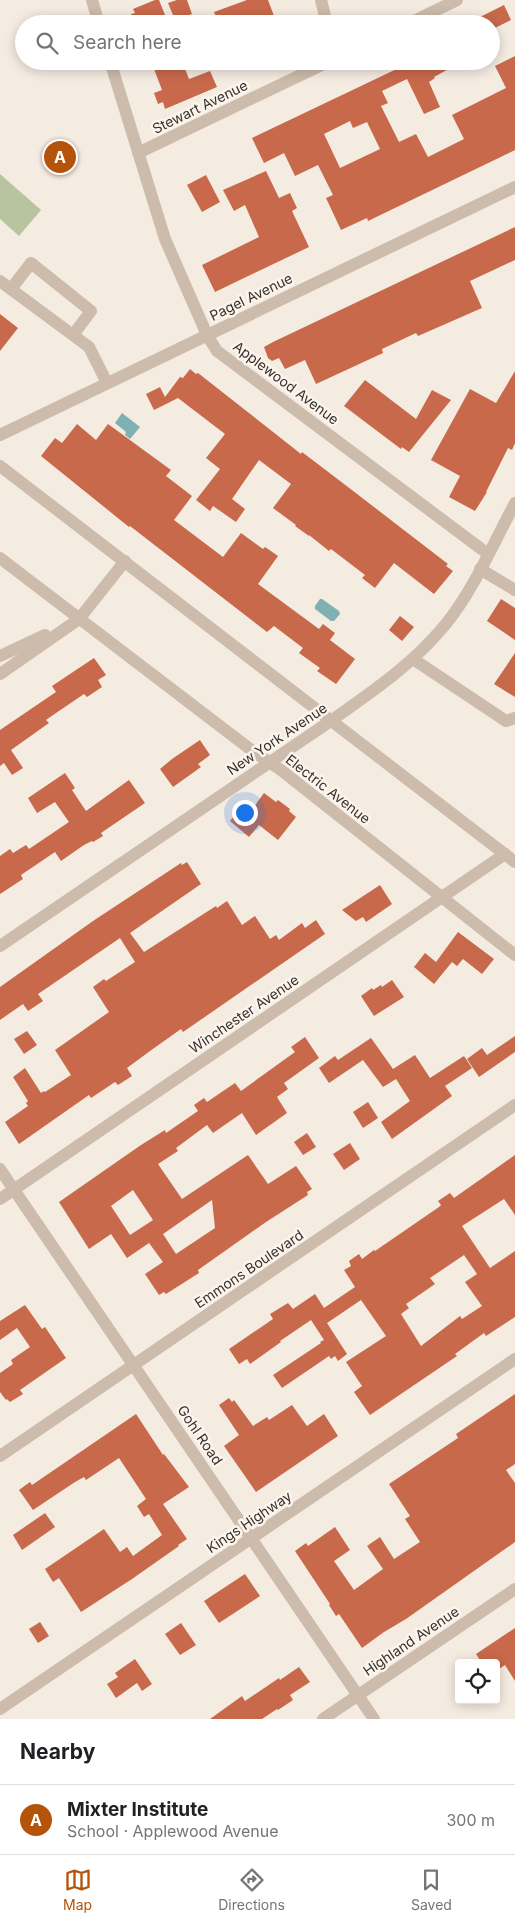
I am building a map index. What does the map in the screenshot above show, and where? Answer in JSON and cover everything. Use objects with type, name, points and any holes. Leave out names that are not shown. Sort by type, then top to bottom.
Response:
[{"type":"street","points":[[92,0],[96,15]]},
{"type":"street","points":[[321,0],[325,15]]},
{"type":"street","points":[[426,15],[457,0]]},
{"type":"street","name":"Applewood Avenue","points":[[113,70],[165,239],[207,335],[217,350],[488,554]]},
{"type":"street","name":"Stewart Avenue","points":[[138,153],[311,70]]},
{"type":"street","name":"Pagel Avenue","points":[[0,435],[515,187]]},
{"type":"street","points":[[11,289],[32,262],[91,311],[73,335]]},
{"type":"street","points":[[0,281],[89,347],[107,383]]},
{"type":"street","points":[[0,466],[510,858]]},
{"type":"street","name":"New York Avenue","points":[[0,946],[384,684],[413,659],[446,624],[462,601],[515,503]]},
{"type":"street","name":"Electric Avenue","points":[[0,558],[269,763],[515,955]]},
{"type":"street","points":[[0,674],[79,619],[125,561]]},
{"type":"street","points":[[480,569],[515,590]]},
{"type":"street","points":[[0,656],[79,619]]},
{"type":"street","points":[[413,659],[506,721],[515,718]]},
{"type":"street","name":"Winchester Avenue","points":[[0,1199],[441,898],[510,858]]},
{"type":"street","name":"Emmons Boulevard","points":[[0,1456],[515,1106]]},
{"type":"street","name":"Gohl Road","points":[[0,1169],[374,1719]]},
{"type":"street","name":"Kings Highway","points":[[0,1709],[515,1359]]},
{"type":"street","name":"Highland Avenue","points":[[323,1719],[515,1589]]},
{"type":"green space","points":[[0,174],[41,210],[19,236],[0,219]]},
{"type":"water","points":[[122,413],[140,427],[130,439],[125,435],[126,432],[115,423]]},
{"type":"water","points":[[320,599],[339,611],[340,614],[334,621],[331,621],[315,609]]},
{"type":"building","points":[[159,0],[165,15],[131,15],[135,13],[133,9]]},
{"type":"building","points":[[177,0],[187,0],[192,14],[173,15],[168,3]]},
{"type":"building","points":[[247,0],[268,0],[274,15],[215,15],[214,12]]},
{"type":"building","points":[[504,5],[511,20],[500,26],[500,15],[484,15]]},
{"type":"building","points":[[515,56],[515,150],[368,221],[367,218],[341,230],[326,198],[333,195],[318,165],[295,176],[284,153],[264,163],[252,138],[395,70],[447,70],[429,82],[440,107],[424,114],[407,79],[382,91],[388,103],[381,106],[399,142],[416,134],[428,157],[464,139],[452,115],[506,88],[497,70],[500,70],[500,64]],"holes":[[[350,121],[353,128],[367,122],[380,149],[340,168],[324,134]]]},
{"type":"building","points":[[154,70],[186,70],[189,79],[210,71],[217,87],[165,109],[163,102],[158,104],[154,93],[162,90]]},
{"type":"building","points":[[266,171],[279,198],[290,193],[297,208],[292,211],[309,247],[215,292],[202,265],[259,237],[245,205],[234,211],[223,190]]},
{"type":"building","points":[[206,175],[220,202],[202,212],[187,185]]},
{"type":"building","points":[[515,227],[515,260],[470,281],[482,308],[418,336],[416,333],[382,349],[383,353],[316,384],[305,360],[285,369],[279,358],[272,361],[268,358],[264,347],[273,342]]},
{"type":"building","points":[[0,314],[18,328],[0,351]]},
{"type":"building","points":[[190,369],[196,374],[198,373],[301,454],[302,452],[448,564],[446,566],[453,571],[434,594],[394,563],[375,588],[362,578],[365,575],[331,549],[329,551],[273,508],[291,484],[259,460],[232,499],[245,509],[236,522],[213,506],[210,511],[196,500],[220,469],[206,458],[225,434],[178,398],[154,410],[146,394],[160,387],[165,397],[180,377],[183,378]]},
{"type":"building","points":[[515,371],[515,443],[512,450],[508,448],[487,492],[475,511],[449,497],[460,476],[431,460],[470,389],[496,403]]},
{"type":"building","points":[[365,380],[416,419],[432,390],[451,400],[409,452],[402,447],[401,449],[344,406]]},
{"type":"building","points":[[77,424],[96,440],[108,424],[171,470],[166,476],[192,496],[174,520],[223,557],[241,533],[263,549],[265,547],[278,556],[258,584],[319,629],[323,624],[335,633],[330,640],[355,659],[336,684],[317,671],[320,668],[299,653],[303,648],[274,626],[267,632],[129,527],[41,456],[55,438],[62,443]]},
{"type":"building","points":[[501,599],[515,608],[515,640],[487,621]]},
{"type":"building","points":[[400,616],[414,627],[402,641],[389,630]]},
{"type":"building","points":[[515,653],[515,697],[494,684]]},
{"type":"building","points":[[94,658],[106,675],[98,680],[102,687],[87,697],[84,694],[56,713],[46,720],[49,723],[11,750],[23,768],[12,775],[4,763],[0,766],[0,730],[56,692],[52,686]]},
{"type":"building","points":[[200,740],[210,755],[198,764],[201,767],[173,787],[160,769]]},
{"type":"building","points":[[65,773],[75,788],[72,790],[86,811],[129,780],[145,803],[101,833],[103,836],[84,845],[61,861],[55,852],[21,875],[23,879],[0,894],[0,856],[10,849],[13,853],[26,845],[29,849],[69,822],[55,802],[37,813],[28,798]]},
{"type":"building","points":[[264,793],[290,809],[289,811],[296,817],[278,840],[259,825],[249,837],[230,821],[243,804],[251,811]]},
{"type":"building","points":[[187,862],[201,884],[130,933],[144,952],[227,901],[242,925],[255,916],[270,939],[276,935],[279,940],[302,923],[305,928],[316,920],[325,934],[183,1032],[181,1029],[150,1051],[127,1068],[132,1076],[118,1085],[115,1082],[91,1098],[89,1095],[19,1144],[5,1122],[28,1106],[26,1103],[28,1101],[13,1077],[25,1068],[41,1093],[71,1075],[55,1050],[109,1012],[93,987],[135,962],[120,938],[38,994],[43,1001],[28,1011],[23,1004],[0,1020],[0,987],[93,921],[181,863],[182,865]]},
{"type":"building","points":[[380,885],[392,904],[366,922],[363,917],[356,921],[342,910]]},
{"type":"building","points":[[458,932],[494,959],[482,974],[463,959],[457,966],[452,962],[434,984],[414,967],[425,953],[436,962]]},
{"type":"building","points":[[392,980],[404,997],[374,1016],[361,996],[372,988],[373,990],[381,985],[382,987]]},
{"type":"building","points":[[27,1031],[37,1045],[24,1054],[14,1039]]},
{"type":"building","points":[[515,1036],[515,1052],[479,1077],[467,1059],[482,1048],[487,1055]]},
{"type":"building","points":[[305,1037],[319,1058],[284,1083],[288,1089],[277,1097],[287,1113],[256,1135],[242,1113],[213,1133],[207,1125],[176,1148],[178,1151],[158,1164],[182,1199],[248,1155],[268,1184],[296,1166],[312,1189],[307,1192],[308,1195],[266,1222],[198,1270],[199,1273],[166,1294],[164,1292],[159,1295],[145,1274],[163,1262],[149,1243],[127,1258],[111,1234],[89,1249],[59,1202],[141,1145],[165,1130],[166,1133],[198,1111],[194,1105],[204,1098],[207,1102],[235,1083],[241,1091],[295,1052],[291,1047]],"holes":[[[133,1190],[153,1220],[130,1235],[111,1206]],[[212,1200],[215,1228],[176,1254],[163,1234]]]},
{"type":"building","points":[[371,1038],[393,1069],[415,1055],[430,1078],[464,1056],[472,1068],[445,1086],[452,1096],[392,1139],[381,1122],[410,1101],[396,1079],[383,1087],[363,1060],[329,1083],[319,1068],[335,1056],[338,1060]]},
{"type":"building","points":[[368,1102],[378,1118],[363,1128],[353,1112]]},
{"type":"building","points":[[307,1133],[316,1147],[303,1155],[294,1142]]},
{"type":"building","points":[[350,1143],[360,1159],[344,1170],[333,1154]]},
{"type":"building","points":[[515,1155],[515,1215],[504,1199],[462,1226],[490,1268],[515,1251],[515,1317],[486,1336],[484,1333],[455,1354],[457,1356],[370,1415],[354,1392],[362,1386],[346,1362],[386,1336],[361,1300],[327,1323],[347,1354],[338,1361],[335,1356],[331,1359],[329,1356],[282,1388],[273,1375],[324,1340],[311,1320],[250,1364],[247,1359],[239,1364],[229,1349],[273,1319],[270,1314],[288,1303],[293,1309],[315,1294],[324,1308],[355,1287],[344,1270],[351,1266],[349,1261],[359,1254],[362,1259],[375,1251],[439,1207],[441,1205],[438,1201],[450,1193],[454,1198]],"holes":[[[464,1255],[477,1274],[465,1282],[482,1306],[462,1319],[460,1316],[421,1346],[401,1314],[409,1308],[406,1304],[435,1284],[430,1278]]]},
{"type":"building","points":[[25,1305],[42,1329],[45,1327],[66,1358],[20,1390],[23,1394],[10,1402],[0,1392],[0,1373],[13,1364],[11,1360],[30,1347],[17,1328],[0,1340],[0,1321]]},
{"type":"building","points":[[515,1394],[515,1464],[506,1470],[515,1483],[515,1542],[362,1648],[339,1614],[336,1616],[295,1551],[306,1543],[308,1546],[335,1527],[350,1550],[334,1561],[354,1590],[383,1569],[367,1546],[380,1537],[394,1559],[420,1542],[405,1519],[410,1516],[389,1484],[458,1438],[456,1434]]},
{"type":"building","points":[[229,1398],[232,1402],[234,1400],[253,1426],[267,1417],[269,1420],[292,1405],[307,1426],[324,1414],[338,1436],[256,1492],[224,1446],[239,1435],[219,1405]]},
{"type":"building","points":[[136,1414],[163,1455],[189,1487],[163,1504],[187,1539],[132,1579],[81,1612],[59,1578],[53,1582],[45,1569],[104,1529],[120,1552],[127,1547],[133,1556],[162,1535],[149,1514],[144,1517],[137,1506],[146,1499],[119,1458],[86,1480],[84,1477],[75,1482],[33,1510],[19,1490],[30,1482],[32,1485]]},
{"type":"building","points":[[45,1513],[55,1527],[22,1550],[13,1535]]},
{"type":"building","points":[[245,1574],[260,1596],[219,1623],[204,1601]]},
{"type":"building","points":[[40,1622],[49,1636],[38,1643],[29,1629]]},
{"type":"building","points":[[181,1623],[196,1645],[180,1655],[165,1634]]},
{"type":"building","points":[[515,1628],[515,1681],[505,1665],[500,1668],[500,1659],[479,1659],[476,1654]]},
{"type":"building","points":[[135,1659],[152,1684],[142,1691],[137,1683],[116,1698],[107,1684],[118,1677],[115,1673]]},
{"type":"building","points":[[299,1667],[310,1682],[290,1695],[293,1700],[278,1710],[262,1719],[210,1719],[242,1696],[245,1701]]},
{"type":"place","name":"Mixter Institute","points":[[60,157]]}]
